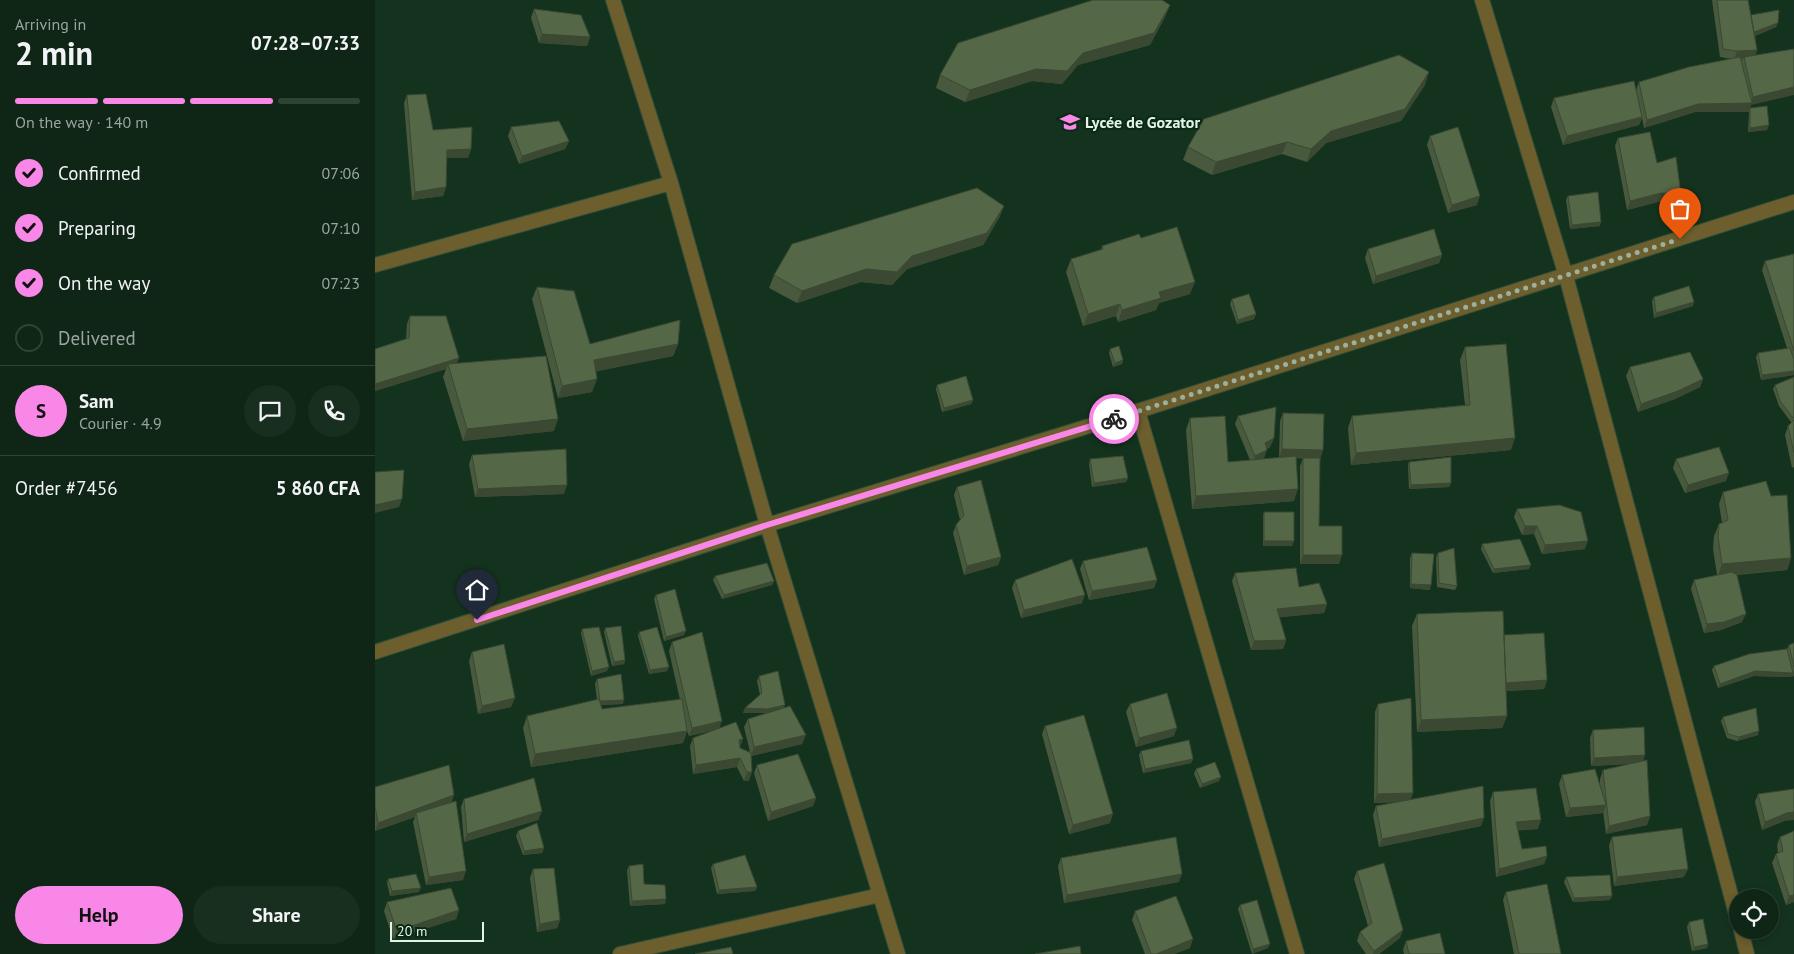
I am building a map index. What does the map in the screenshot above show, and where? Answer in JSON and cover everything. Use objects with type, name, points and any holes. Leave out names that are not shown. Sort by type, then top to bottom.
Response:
[{"type":"street","points":[[613,0],[671,183],[767,525],[898,954]]},
{"type":"street","points":[[1482,0],[1567,276],[1729,889]]},
{"type":"street","points":[[375,265],[671,183]]},
{"type":"street","points":[[375,652],[767,525],[1138,411],[1567,276],[1794,202]]},
{"type":"street","points":[[1138,411],[1297,954]]},
{"type":"street","points":[[620,954],[880,895]]},
{"type":"street","points":[[1743,939],[1747,954]]},
{"type":"building","points":[[1093,0],[1162,0],[1170,5],[1154,33],[1083,53],[1067,71],[1036,69],[970,90],[940,75],[958,43]]},
{"type":"building","points":[[1717,0],[1748,0],[1757,50],[1737,51],[1723,49]]},
{"type":"building","points":[[534,9],[581,15],[590,37],[542,34]]},
{"type":"building","points":[[1779,10],[1778,23],[1754,32],[1751,15]]},
{"type":"building","points":[[1794,49],[1794,87],[1753,97],[1744,57]]},
{"type":"building","points":[[1399,55],[1429,72],[1405,109],[1331,131],[1311,149],[1287,142],[1216,162],[1188,147],[1204,119]]},
{"type":"building","points":[[1740,57],[1752,103],[1698,104],[1647,120],[1639,82],[1689,67]]},
{"type":"building","points":[[1634,81],[1642,117],[1567,136],[1554,98]]},
{"type":"building","points":[[426,94],[433,130],[472,127],[471,149],[447,150],[446,187],[415,192],[407,95]]},
{"type":"building","points":[[1767,106],[1769,125],[1750,128],[1750,108]]},
{"type":"building","points":[[559,121],[569,141],[522,156],[511,127]]},
{"type":"building","points":[[1458,127],[1480,196],[1452,205],[1430,136]]},
{"type":"building","points":[[1650,132],[1657,163],[1676,157],[1681,194],[1661,193],[1630,201],[1618,138]]},
{"type":"building","points":[[977,188],[1004,206],[987,233],[912,256],[897,272],[866,269],[802,291],[774,275],[792,244]]},
{"type":"building","points":[[1598,192],[1601,222],[1572,225],[1568,196]]},
{"type":"building","points":[[1177,227],[1195,282],[1159,292],[1161,298],[1122,310],[1120,304],[1088,314],[1071,259],[1103,249],[1102,246],[1139,234],[1141,238]]},
{"type":"building","points":[[1434,229],[1442,255],[1376,276],[1368,249]]},
{"type":"building","points":[[1794,254],[1794,351],[1765,261]]},
{"type":"building","points":[[1689,286],[1694,302],[1656,313],[1654,297]]},
{"type":"building","points":[[537,287],[574,291],[590,344],[680,320],[678,344],[594,360],[597,379],[562,386]]},
{"type":"building","points":[[1249,294],[1256,314],[1238,320],[1232,299]]},
{"type":"building","points":[[410,316],[446,316],[459,358],[375,384],[375,349],[409,338]]},
{"type":"building","points":[[1506,344],[1515,438],[1356,453],[1352,416],[1470,405],[1465,347]]},
{"type":"building","points":[[1119,346],[1123,360],[1115,363],[1110,349]]},
{"type":"building","points":[[1790,348],[1794,360],[1794,371],[1762,375],[1758,353]]},
{"type":"building","points":[[1690,352],[1703,379],[1678,391],[1641,404],[1630,367]]},
{"type":"building","points":[[546,356],[558,419],[467,429],[448,364]]},
{"type":"building","points":[[966,376],[973,400],[944,408],[937,385]]},
{"type":"building","points":[[1794,377],[1793,418],[1780,401],[1775,385]]},
{"type":"building","points":[[1276,407],[1274,438],[1265,443],[1267,450],[1255,456],[1238,416]]},
{"type":"building","points":[[1283,413],[1324,414],[1323,450],[1282,449]]},
{"type":"building","points":[[1225,416],[1228,462],[1296,456],[1298,489],[1196,496],[1190,418]]},
{"type":"building","points":[[1794,420],[1794,453],[1788,426]]},
{"type":"building","points":[[1719,447],[1729,473],[1688,485],[1676,459]]},
{"type":"building","points":[[566,449],[567,485],[478,489],[472,455]]},
{"type":"building","points":[[1123,456],[1128,478],[1094,483],[1090,459]]},
{"type":"building","points":[[1451,457],[1451,483],[1411,485],[1409,462]]},
{"type":"building","points":[[1303,458],[1320,458],[1319,526],[1342,526],[1342,555],[1303,555]]},
{"type":"building","points":[[404,470],[402,499],[375,505],[375,472]]},
{"type":"building","points":[[981,480],[1001,557],[967,566],[956,525],[964,515],[957,487]]},
{"type":"building","points":[[1766,481],[1771,496],[1787,495],[1791,558],[1722,564],[1718,537],[1719,524],[1728,520],[1723,492]]},
{"type":"building","points":[[1559,505],[1581,512],[1588,541],[1545,545],[1537,526],[1525,526],[1517,509]]},
{"type":"building","points":[[1264,512],[1294,512],[1294,541],[1264,541]]},
{"type":"building","points":[[1520,539],[1531,565],[1494,569],[1482,544]]},
{"type":"building","points":[[1147,547],[1157,580],[1092,591],[1083,561]]},
{"type":"building","points":[[1454,548],[1457,586],[1439,583],[1438,553]]},
{"type":"building","points":[[1412,553],[1434,554],[1431,585],[1411,584]]},
{"type":"building","points":[[1072,559],[1085,595],[1024,610],[1015,580]]},
{"type":"building","points":[[767,563],[774,581],[724,595],[715,576]]},
{"type":"building","points":[[1296,568],[1299,587],[1319,583],[1327,604],[1277,609],[1286,640],[1254,641],[1235,573]]},
{"type":"building","points":[[1732,572],[1737,575],[1746,614],[1724,622],[1707,624],[1694,580]]},
{"type":"building","points":[[675,589],[686,631],[666,637],[656,595]]},
{"type":"building","points":[[1503,611],[1507,716],[1421,720],[1417,614]]},
{"type":"building","points":[[621,626],[625,660],[614,662],[605,628]]},
{"type":"building","points":[[599,627],[609,667],[592,671],[582,629]]},
{"type":"building","points":[[657,627],[669,667],[650,670],[639,632]]},
{"type":"building","points":[[702,632],[722,721],[692,728],[672,642]]},
{"type":"building","points":[[1544,633],[1547,680],[1506,683],[1504,635]]},
{"type":"building","points":[[1794,643],[1794,667],[1789,645]]},
{"type":"building","points":[[504,644],[515,698],[482,706],[472,652]]},
{"type":"building","points":[[1787,649],[1793,673],[1755,671],[1720,684],[1714,666],[1749,654]]},
{"type":"building","points":[[778,671],[785,705],[767,709],[745,708],[762,693],[759,676]]},
{"type":"building","points":[[621,674],[624,700],[600,701],[597,679]]},
{"type":"building","points":[[1167,693],[1177,728],[1139,738],[1130,704]]},
{"type":"building","points":[[1411,698],[1413,793],[1377,794],[1378,704]]},
{"type":"building","points":[[599,699],[602,709],[682,699],[687,731],[535,754],[527,716]]},
{"type":"building","points":[[790,706],[806,735],[754,747],[748,719]]},
{"type":"building","points":[[1756,708],[1759,731],[1739,737],[1728,734],[1723,717]]},
{"type":"building","points":[[1084,715],[1113,814],[1073,825],[1045,726]]},
{"type":"building","points":[[736,722],[743,739],[739,740],[740,748],[751,753],[752,772],[747,772],[740,758],[696,765],[693,738]]},
{"type":"building","points":[[1644,727],[1645,755],[1594,758],[1593,730]]},
{"type":"building","points":[[1189,740],[1193,759],[1145,769],[1141,751]]},
{"type":"building","points":[[798,754],[816,798],[771,812],[757,765]]},
{"type":"building","points":[[1647,760],[1650,816],[1609,826],[1603,770]]},
{"type":"building","points":[[1215,762],[1221,777],[1202,784],[1196,769]]},
{"type":"building","points":[[449,765],[454,795],[378,823],[375,806],[375,787]]},
{"type":"building","points":[[1595,769],[1606,805],[1570,808],[1562,775]]},
{"type":"building","points":[[534,778],[542,811],[467,834],[464,799]]},
{"type":"building","points":[[1483,786],[1484,818],[1382,839],[1376,806]]},
{"type":"building","points":[[1536,788],[1541,820],[1516,822],[1522,849],[1546,846],[1547,856],[1499,869],[1493,792]]},
{"type":"building","points":[[1794,789],[1794,812],[1765,822],[1758,794]]},
{"type":"building","points":[[456,801],[466,871],[429,877],[416,813]]},
{"type":"building","points":[[537,823],[544,848],[524,851],[518,831]]},
{"type":"building","points":[[1682,828],[1688,869],[1617,877],[1612,837]]},
{"type":"building","points":[[1794,831],[1794,895],[1789,896],[1776,854],[1783,851],[1780,837]]},
{"type":"building","points":[[1176,837],[1182,874],[1067,895],[1061,858]]},
{"type":"building","points":[[745,855],[757,887],[719,890],[713,864]]},
{"type":"building","points":[[1384,863],[1403,930],[1374,951],[1360,932],[1372,923],[1357,871]]},
{"type":"building","points":[[643,864],[644,884],[665,885],[666,899],[632,901],[629,866]]},
{"type":"building","points":[[554,868],[560,920],[540,924],[533,869]]},
{"type":"building","points":[[416,874],[421,888],[392,891],[388,879]]},
{"type":"building","points":[[1610,875],[1612,896],[1574,898],[1566,877]]},
{"type":"building","points":[[1547,884],[1561,954],[1519,954],[1506,892]]},
{"type":"building","points":[[451,888],[459,910],[397,931],[387,902]]},
{"type":"building","points":[[1176,896],[1193,939],[1156,954],[1151,954],[1135,911]]},
{"type":"building","points":[[1257,900],[1270,944],[1253,949],[1240,905]]},
{"type":"building","points":[[1703,919],[1708,944],[1694,947],[1689,922]]},
{"type":"building","points":[[1440,933],[1445,954],[1409,954],[1406,941]]},
{"type":"building","points":[[1080,946],[1081,954],[1035,954]]},
{"type":"building","points":[[731,947],[733,954],[695,954]]},
{"type":"way so far","points":[[1114,419],[1680,239]]},
{"type":"place","name":"Lycée de Gozator","points":[[1070,122]]},
{"type":"route","points":[[477,620],[767,525],[1114,419]]}]
